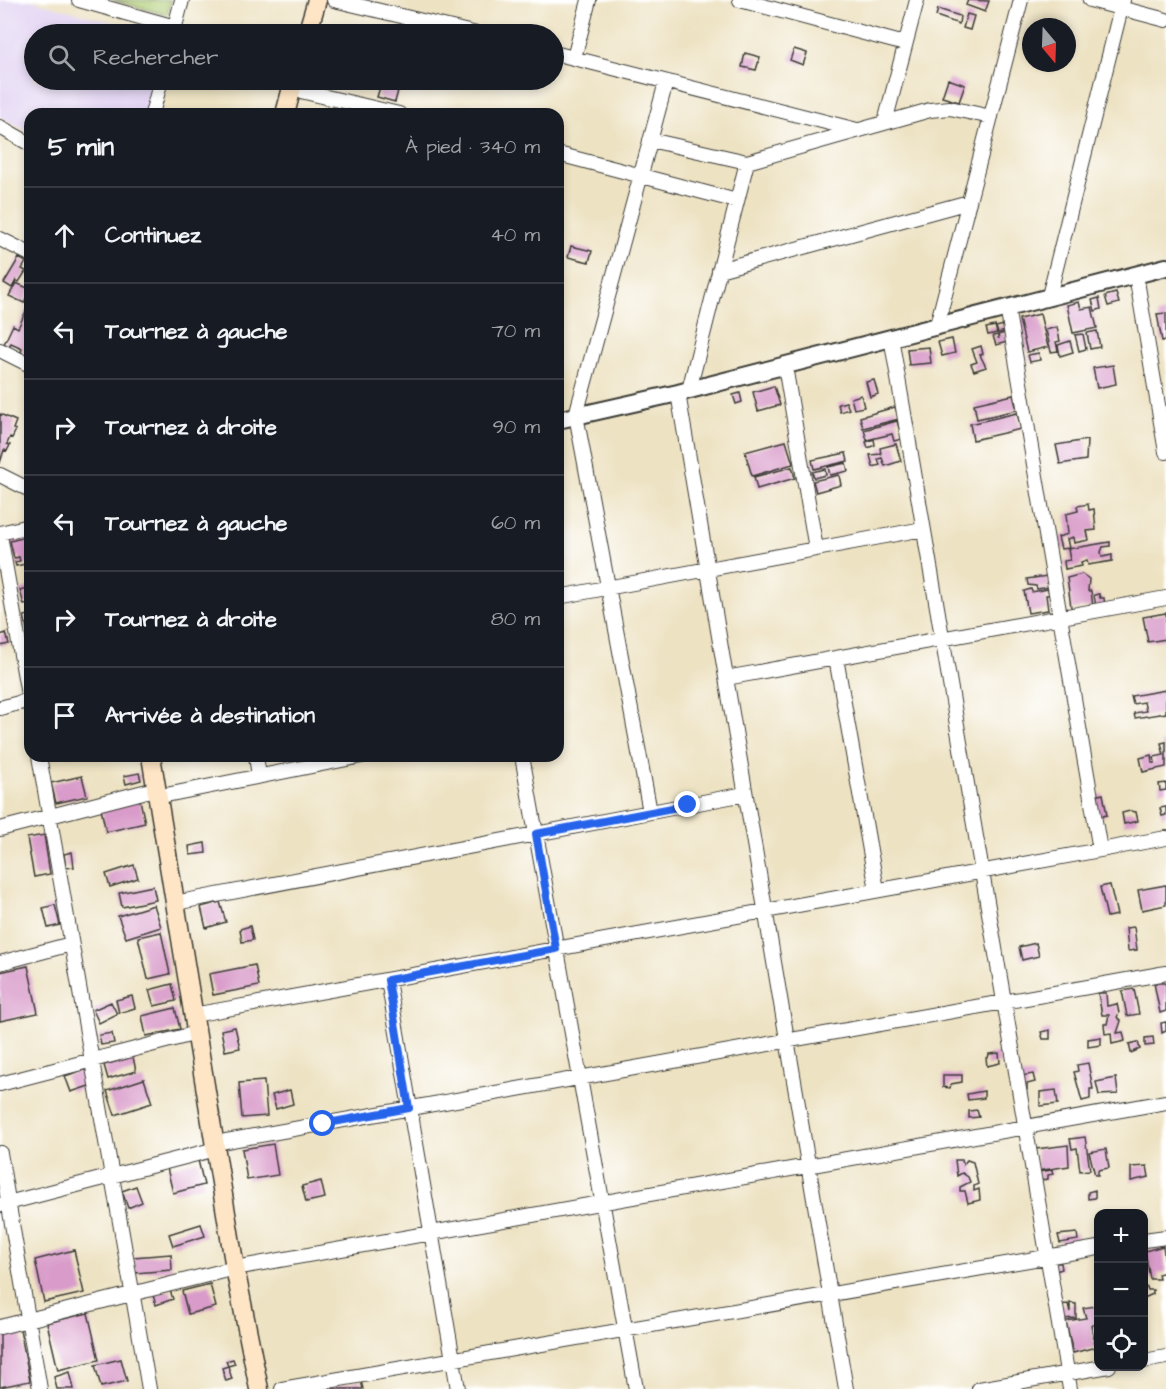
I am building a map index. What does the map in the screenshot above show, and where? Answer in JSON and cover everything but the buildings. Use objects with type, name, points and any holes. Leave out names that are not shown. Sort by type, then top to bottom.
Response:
[{"type":"main road","points":[[310,24],[317,0]]},
{"type":"main road","points":[[287,108],[291,90]]},
{"type":"main road","points":[[152,762],[235,1268],[259,1389]]},
{"type":"street","points":[[79,0],[153,24]]},
{"type":"street","points":[[176,24],[182,0]]},
{"type":"street","points":[[334,0],[435,24]]},
{"type":"street","points":[[574,58],[589,0]]},
{"type":"street","points":[[740,0],[905,44]]},
{"type":"street","points":[[885,122],[917,0]]},
{"type":"street","points":[[938,325],[1021,0]]},
{"type":"street","points":[[1090,0],[1122,4],[1166,20]]},
{"type":"street","points":[[1049,296],[1122,4]]},
{"type":"street","points":[[564,56],[857,130]]},
{"type":"street","points":[[650,812],[610,587],[576,415],[666,82]]},
{"type":"street","points":[[154,108],[158,90]]},
{"type":"street","points":[[314,90],[378,108]]},
{"type":"street","points":[[650,140],[747,162],[885,122],[940,109],[991,117]]},
{"type":"street","points":[[0,128],[24,141]]},
{"type":"street","points":[[564,156],[737,201]]},
{"type":"street","points":[[747,162],[684,391],[708,569],[846,1389]]},
{"type":"street","points":[[719,270],[969,202]]},
{"type":"street","points":[[0,239],[24,251]]},
{"type":"street","points":[[564,418],[785,366],[1166,267]]},
{"type":"street","points":[[1136,275],[1166,452]]},
{"type":"street","points":[[1007,307],[1100,850]]},
{"type":"street","points":[[891,338],[1070,1389]]},
{"type":"street","points":[[0,350],[24,362]]},
{"type":"street","points":[[785,366],[816,549]]},
{"type":"street","points":[[0,475],[24,487]]},
{"type":"street","points":[[24,527],[0,534],[24,668]]},
{"type":"street","points":[[564,596],[923,529]]},
{"type":"street","points":[[726,678],[1166,598]]},
{"type":"street","points":[[836,658],[877,890]]},
{"type":"street","points":[[0,708],[24,703]]},
{"type":"street","points":[[40,762],[149,1389]]},
{"type":"street","points":[[257,762],[259,776]]},
{"type":"street","points":[[0,829],[156,793],[331,762]]},
{"type":"street","points":[[523,762],[636,1389]]},
{"type":"street","points":[[175,903],[745,794]]},
{"type":"street","points":[[0,1084],[92,1060],[195,1024],[388,980],[1166,838]]},
{"type":"street","points":[[0,963],[71,944]]},
{"type":"street","points":[[4,1204],[215,1146],[409,1108],[1166,973]]},
{"type":"street","points":[[388,980],[458,1389]]},
{"type":"street","points":[[0,1327],[235,1268],[1166,1102]]},
{"type":"street","points":[[0,1153],[4,1204],[40,1389]]},
{"type":"street","points":[[1148,1239],[1166,1236]]},
{"type":"street","points":[[282,1389],[1094,1249]]},
{"type":"street","points":[[1148,1359],[1166,1357]]},
{"type":"street","points":[[979,1389],[1094,1369]]},
{"type":"shaded area","points":[[0,0],[30,0],[118,24],[24,24],[24,90],[153,90],[148,108],[24,108],[24,129],[0,117]]},
{"type":"green space","points":[[112,0],[171,0],[167,15]]},
{"type":"route","points":[[323,1124],[409,1108],[388,980],[556,949],[536,834],[688,805]]}]
